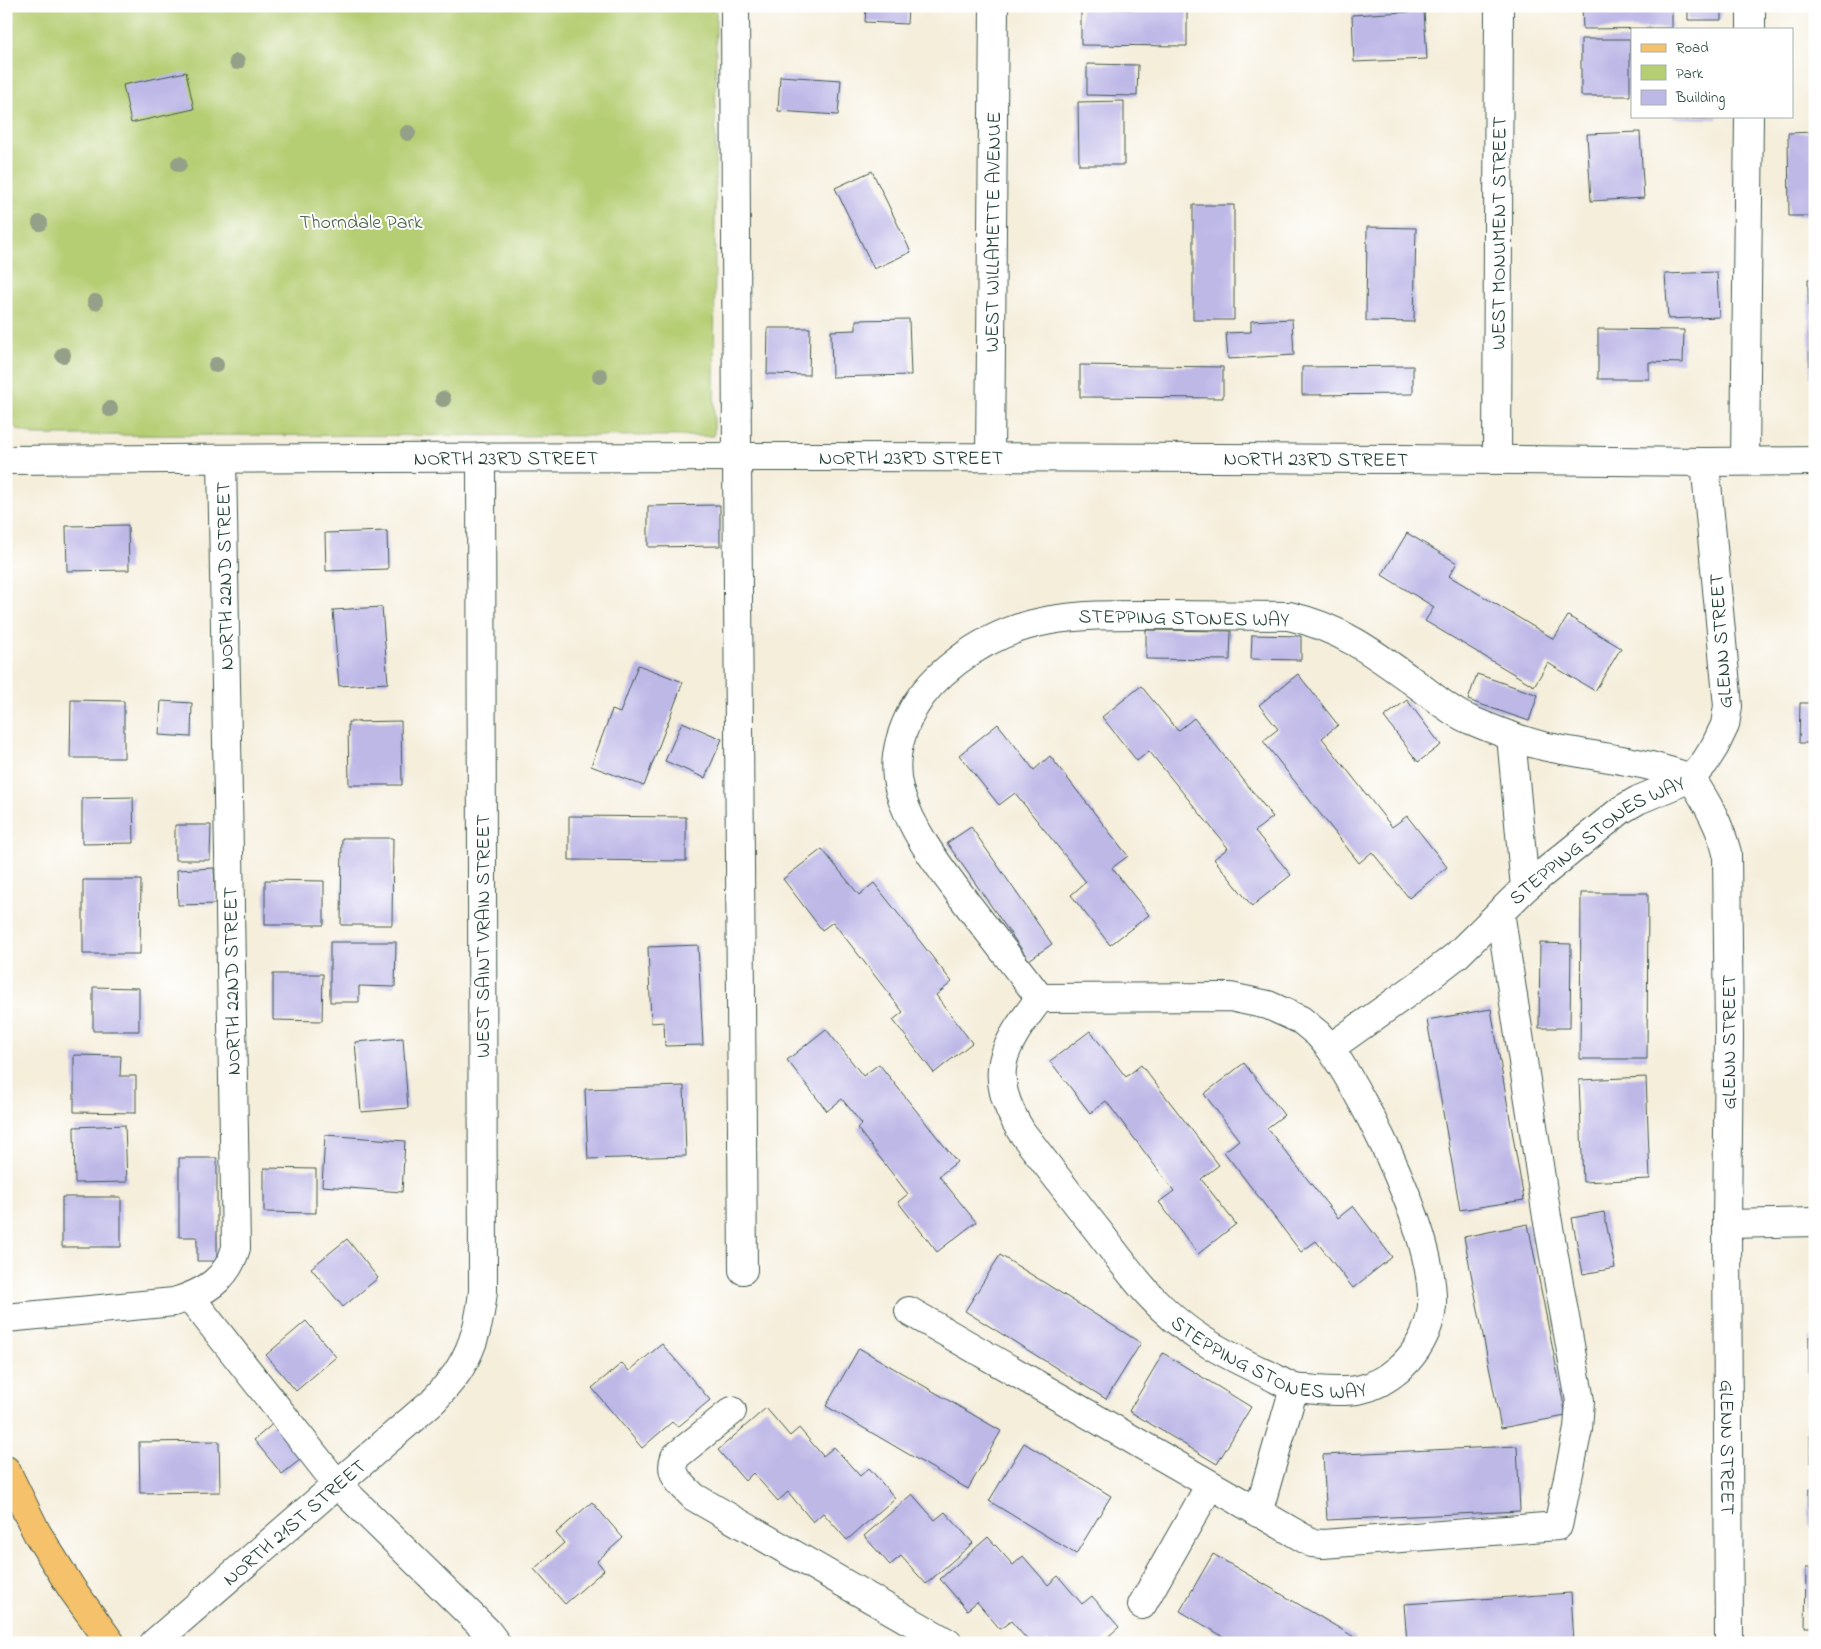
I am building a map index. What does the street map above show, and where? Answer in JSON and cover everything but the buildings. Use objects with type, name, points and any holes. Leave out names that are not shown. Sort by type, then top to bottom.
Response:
[{"type":"main road","points":[[6,1470],[42,1541],[72,1589],[111,1643]]},
{"type":"street","points":[[735,6],[736,457],[744,1270]]},
{"type":"street","name":"WEST WILLAMETTE AVENUE","points":[[990,457],[994,6]]},
{"type":"street","name":"WEST MONUMENT STREET","points":[[1497,459],[1499,6]]},
{"type":"street","points":[[1750,28],[1751,6]]},
{"type":"street","points":[[1745,461],[1749,118]]},
{"type":"street","name":"NORTH 23RD STREET","points":[[6,460],[481,457],[990,457],[1497,459],[1705,462],[1815,461]]},
{"type":"street","name":"WEST SAINT VRAIN STREET","points":[[433,1401],[459,1370],[469,1352],[476,1333],[483,1291],[481,457]]},
{"type":"street","name":"NORTH 22ND STREET","points":[[6,1318],[174,1302],[190,1297],[212,1284],[224,1274],[232,1262],[236,1248],[222,458]]},
{"type":"street","name":"GLENN STREET","points":[[1705,462],[1728,706],[1725,725],[1715,746],[1705,762],[1691,778],[1713,813],[1722,832],[1727,852],[1729,1037],[1727,1224],[1729,1643]]},
{"type":"street","name":"STEPPING STONES WAY","points":[[1040,998],[922,841],[899,791],[896,770],[898,748],[904,726],[919,699],[946,670],[985,642],[1013,629],[1068,616],[1289,616],[1309,621],[1357,642],[1449,708],[1466,718],[1511,736],[1541,745],[1656,767],[1691,778]]},
{"type":"street","points":[[1511,736],[1525,888]]},
{"type":"street","name":"STEPPING STONES WAY","points":[[1330,1048],[1416,987],[1457,954],[1525,888],[1621,810],[1638,800],[1691,778]]},
{"type":"street","points":[[909,1311],[1258,1513],[1312,1542],[1323,1544],[1558,1526],[1578,1429],[1580,1402],[1547,1217],[1500,912]]},
{"type":"street","name":"STEPPING STONES WAY","points":[[1230,997],[1268,1005],[1301,1020],[1318,1034],[1330,1048],[1359,1097],[1407,1200],[1424,1247],[1430,1280],[1432,1307],[1427,1329],[1409,1360],[1379,1383],[1362,1390],[1342,1392],[1294,1388],[1201,1339],[1156,1304],[1143,1290],[1021,1131],[1012,1116],[1004,1094],[1002,1074],[1004,1054],[1016,1030],[1040,998],[1230,997]]},
{"type":"street","points":[[1727,1224],[1815,1222]]},
{"type":"street","points":[[190,1297],[337,1484],[487,1631],[496,1643]]},
{"type":"street","points":[[1258,1513],[1294,1388]]},
{"type":"street","name":"NORTH 21ST STREET","points":[[154,1643],[433,1401]]},
{"type":"street","points":[[732,1411],[676,1458],[672,1465],[674,1475],[682,1485],[694,1496],[948,1643]]},
{"type":"street","points":[[1142,1605],[1210,1485]]},
{"type":"green space","name":"Thorndale Park","points":[[8,6],[716,6],[714,436],[34,435],[17,429],[6,417]]}]
